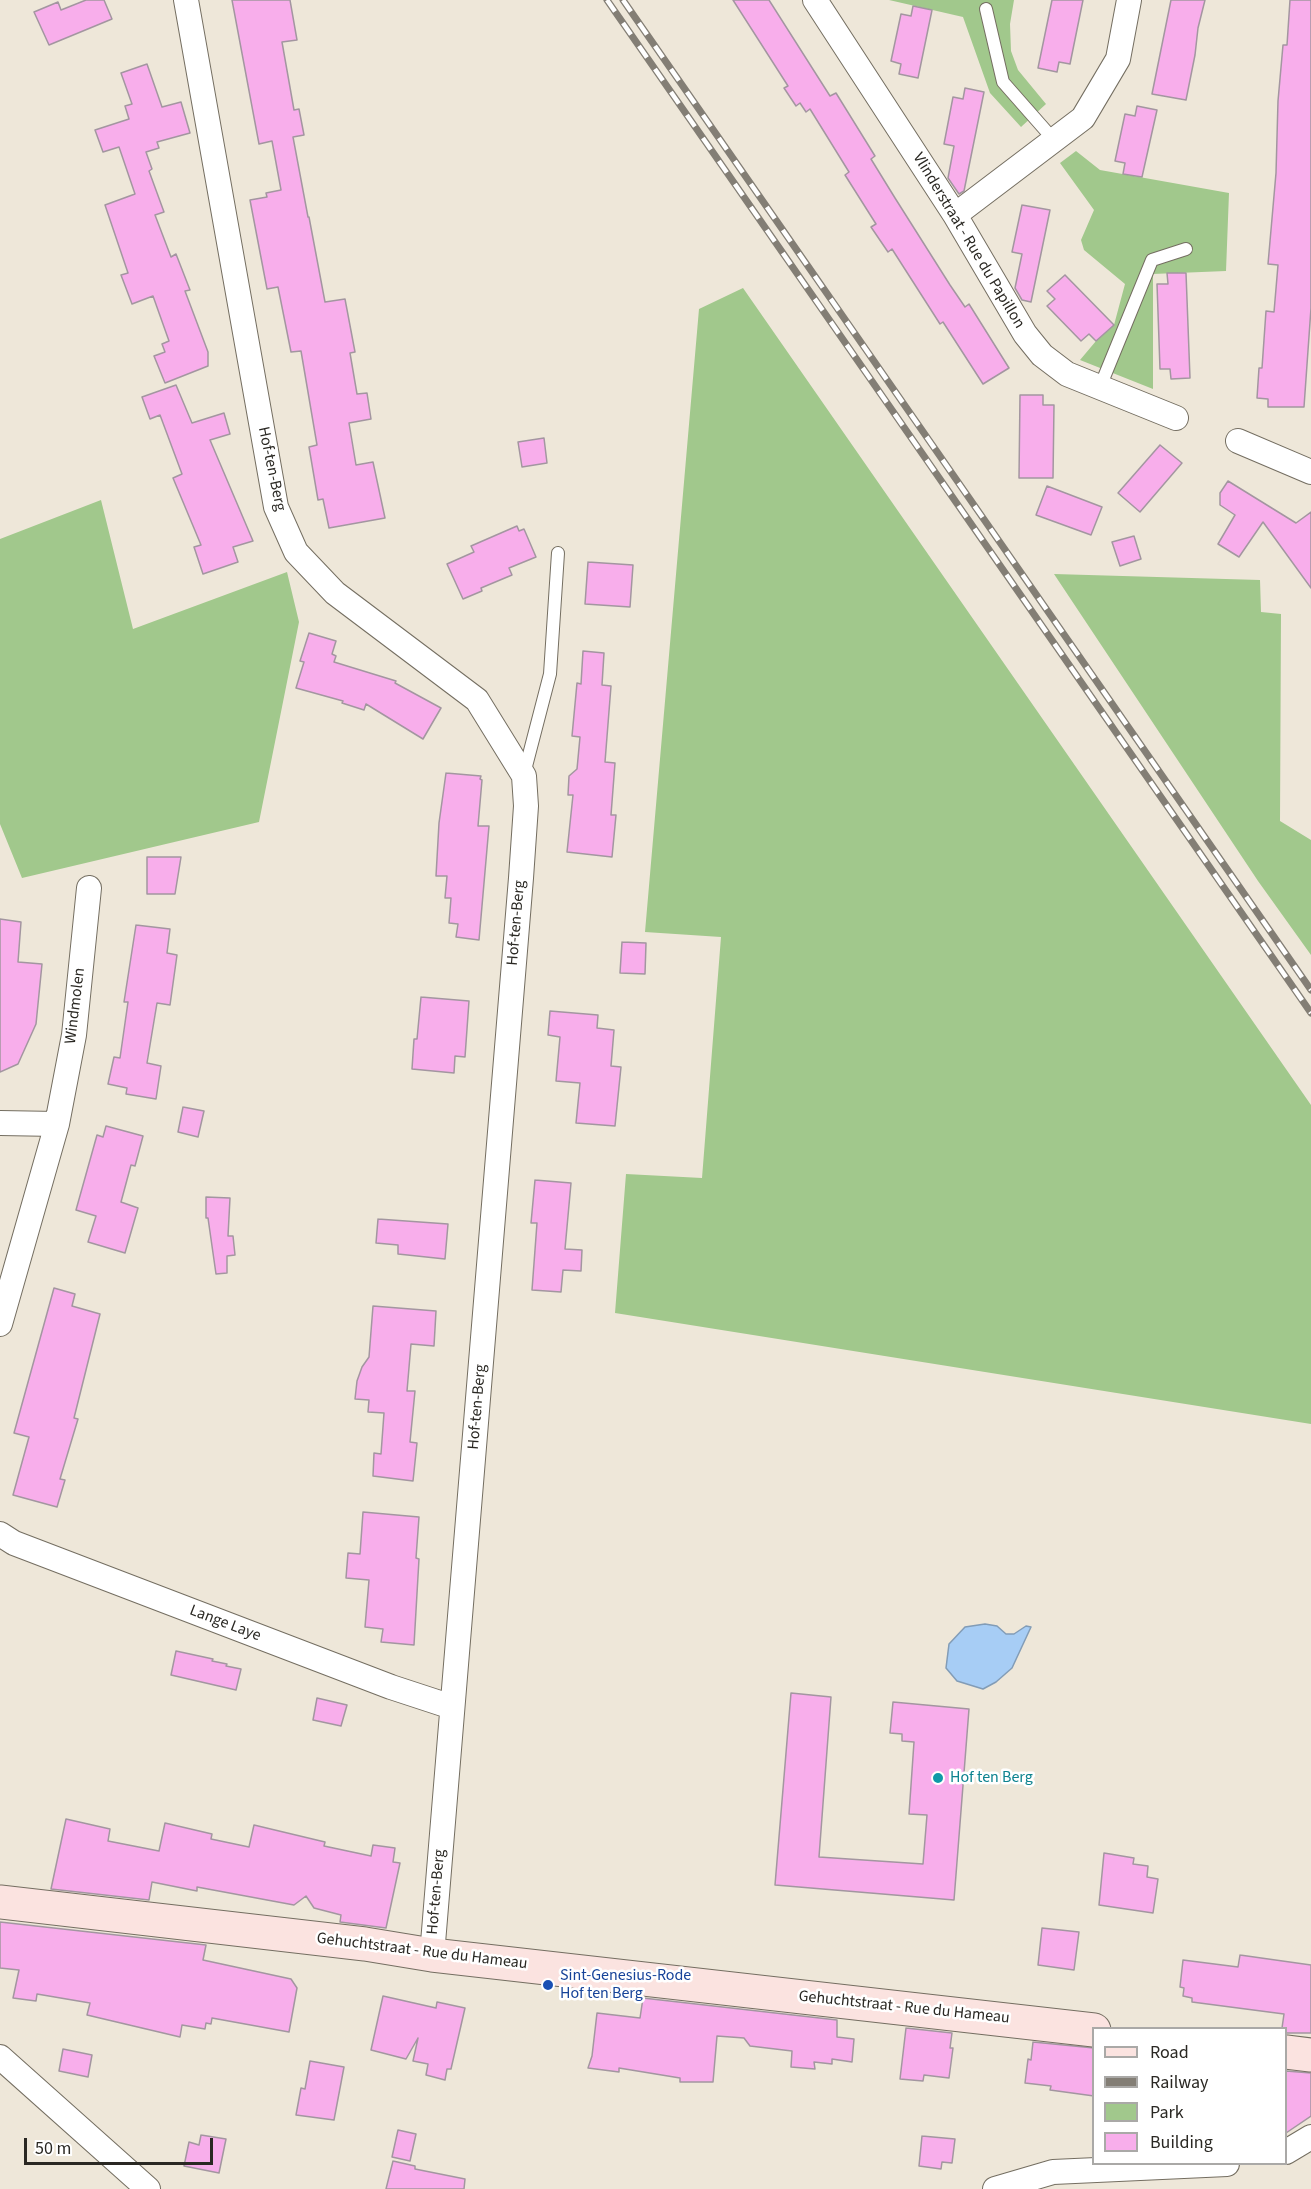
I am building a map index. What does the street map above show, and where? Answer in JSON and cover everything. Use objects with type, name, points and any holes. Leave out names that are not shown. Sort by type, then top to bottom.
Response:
[{"type":"street","name":"Hof-ten-Berg","points":[[186,0],[276,507],[296,552],[335,594],[477,700],[524,776],[526,806],[520,890],[432,1954]]},
{"type":"street","name":"Vlinderstraat - Rue du Papillon","points":[[815,0],[955,215],[1025,334],[1042,355],[1067,374],[1176,418]]},
{"type":"street","points":[[955,215],[1083,118],[1118,59],[1129,0]]},
{"type":"street","points":[[1238,441],[1311,472]]},
{"type":"street","name":"Windmolen","points":[[0,1324],[57,1124],[74,1035],[89,888]]},
{"type":"street","points":[[0,1123],[57,1124]]},
{"type":"street","name":"Lange Laye","points":[[0,1534],[14,1543],[391,1687],[452,1707]]},
{"type":"street","name":"Gehuchtstraat - Rue du Hameau","points":[[0,1902],[1092,2030]]},
{"type":"street","points":[[1287,2052],[1311,2055]]},
{"type":"street","points":[[0,2057],[148,2189]]},
{"type":"street","points":[[1287,2151],[1311,2137]]},
{"type":"street","points":[[995,2189],[1053,2172],[1188,2165]]},
{"type":"lane","points":[[986,9],[1003,82],[1054,140]]},
{"type":"lane","points":[[1100,387],[1152,260],[1186,249]]},
{"type":"lane","points":[[524,776],[550,674],[558,553]]},
{"type":"green space","points":[[889,0],[1014,0],[1010,24],[1011,51],[1018,70],[1046,104],[1021,127],[990,93],[963,17]]},
{"type":"green space","points":[[1076,151],[1100,170],[1229,193],[1226,271],[1153,274],[1153,389],[1080,360],[1114,325],[1125,284],[1084,250],[1081,240],[1094,210],[1060,163]]},
{"type":"green space","points":[[743,288],[1311,1105],[1311,1424],[615,1313],[626,1174],[702,1178],[721,937],[645,932],[699,309]]},
{"type":"green space","points":[[101,500],[133,629],[287,572],[299,622],[259,822],[22,878],[0,824],[0,539]]},
{"type":"green space","points":[[1054,574],[1260,580],[1261,612],[1281,614],[1280,821],[1311,840],[1311,955],[1258,881]]},
{"type":"water","points":[[985,1624],[997,1626],[1006,1634],[1014,1634],[1026,1626],[1031,1627],[1012,1668],[996,1682],[983,1689],[957,1681],[946,1668],[949,1644],[965,1627]]},
{"type":"building","points":[[86,0],[104,0],[112,19],[49,45],[34,12],[58,2],[61,10]]},
{"type":"building","points":[[232,0],[290,0],[297,40],[282,42],[294,110],[299,109],[304,135],[293,137],[325,302],[345,299],[355,352],[350,353],[357,394],[367,393],[371,419],[349,423],[356,465],[373,462],[385,518],[329,528],[323,499],[318,500],[309,447],[317,445],[301,351],[291,352],[278,287],[267,289],[250,200],[267,197],[266,193],[281,190],[272,141],[259,144]]},
{"type":"building","points":[[733,0],[769,0],[830,96],[836,93],[875,156],[871,159],[895,198],[950,285],[965,307],[969,304],[1009,368],[983,384],[943,322],[940,324],[892,249],[888,252],[871,227],[876,224],[845,175],[849,172],[810,109],[806,112],[800,103],[796,106],[784,88],[788,86]]},
{"type":"building","points":[[1052,0],[1083,0],[1070,64],[1059,62],[1057,72],[1038,68]]},
{"type":"building","points":[[1171,0],[1205,0],[1186,100],[1152,94]]},
{"type":"building","points":[[1290,0],[1311,0],[1311,308],[1304,407],[1268,407],[1268,399],[1257,398],[1259,368],[1262,368],[1266,311],[1274,312],[1278,265],[1268,264],[1276,173],[1278,101],[1283,45],[1287,45]]},
{"type":"building","points":[[913,6],[932,10],[918,78],[899,74],[901,64],[891,61],[901,14],[911,16]]},
{"type":"building","points":[[147,64],[162,107],[181,102],[190,133],[157,142],[159,148],[146,152],[152,169],[149,171],[164,212],[155,215],[171,257],[176,254],[190,290],[185,291],[208,352],[208,366],[165,383],[154,356],[165,352],[162,344],[169,341],[153,296],[132,304],[121,275],[128,273],[105,205],[135,194],[119,147],[103,152],[95,130],[129,119],[125,106],[132,104],[121,73]]},
{"type":"building","points":[[965,88],[984,92],[964,191],[959,194],[948,178],[954,146],[944,144],[953,97],[963,99]]},
{"type":"building","points":[[1137,106],[1157,110],[1142,177],[1123,174],[1125,163],[1115,161],[1125,114],[1135,116]]},
{"type":"building","points":[[1022,205],[1050,210],[1031,302],[1022,300],[1015,288],[1022,254],[1012,252]]},
{"type":"building","points":[[1167,273],[1186,273],[1190,378],[1171,379],[1170,369],[1160,369],[1157,284],[1168,284]]},
{"type":"building","points":[[1065,275],[1114,325],[1096,341],[1089,334],[1081,341],[1047,306],[1055,299],[1047,291]]},
{"type":"building","points":[[176,385],[192,423],[224,413],[230,434],[210,440],[253,541],[233,547],[238,562],[203,574],[194,547],[201,545],[173,478],[182,474],[160,415],[150,419],[142,397]]},
{"type":"building","points":[[1020,395],[1043,395],[1043,405],[1054,405],[1053,478],[1019,478]]},
{"type":"building","points":[[544,438],[547,463],[522,467],[518,442]]},
{"type":"building","points":[[1160,445],[1182,463],[1140,512],[1118,493]]},
{"type":"building","points":[[1228,481],[1296,523],[1311,512],[1311,588],[1263,522],[1239,557],[1218,544],[1235,515],[1220,505],[1220,493]]},
{"type":"building","points":[[1047,486],[1102,507],[1091,535],[1036,515]]},
{"type":"building","points":[[517,526],[519,531],[524,529],[536,557],[509,568],[512,575],[481,588],[482,591],[463,599],[447,564],[474,552],[471,546]]},
{"type":"building","points":[[1134,536],[1141,559],[1120,566],[1112,542]]},
{"type":"building","points":[[588,562],[633,565],[630,607],[585,604]]},
{"type":"building","points":[[309,633],[336,641],[332,654],[336,656],[334,662],[396,681],[395,683],[441,708],[423,739],[366,704],[364,710],[342,703],[343,701],[296,688],[304,662],[300,661]]},
{"type":"building","points":[[583,651],[604,653],[602,685],[611,686],[605,762],[615,763],[611,815],[616,815],[612,857],[567,852],[573,795],[568,795],[569,776],[577,769],[580,737],[572,736],[577,683],[581,684]]},
{"type":"building","points":[[446,773],[481,776],[482,780],[478,826],[489,826],[479,940],[456,937],[458,924],[449,923],[451,898],[445,898],[447,876],[436,876],[439,823]]},
{"type":"building","points":[[147,857],[181,857],[175,894],[147,894]]},
{"type":"building","points":[[0,919],[21,922],[18,962],[42,964],[36,1024],[18,1064],[0,1072]]},
{"type":"building","points":[[136,925],[170,929],[167,953],[177,955],[170,1005],[157,1003],[147,1063],[161,1066],[156,1099],[126,1094],[127,1088],[108,1084],[114,1057],[120,1058],[128,1002],[124,1002]]},
{"type":"building","points":[[622,942],[646,943],[645,974],[620,973]]},
{"type":"building","points":[[421,997],[469,1001],[465,1057],[455,1056],[454,1073],[412,1069]]},
{"type":"building","points":[[550,1011],[598,1015],[597,1028],[614,1030],[611,1066],[621,1067],[615,1126],[576,1123],[580,1083],[556,1081],[560,1037],[548,1035]]},
{"type":"building","points":[[183,1107],[204,1111],[198,1137],[178,1132]]},
{"type":"building","points":[[106,1126],[143,1136],[135,1166],[131,1165],[121,1202],[138,1208],[125,1253],[88,1242],[96,1216],[76,1210],[97,1135],[103,1137]]},
{"type":"building","points":[[535,1180],[571,1183],[565,1249],[582,1250],[581,1271],[563,1270],[561,1292],[532,1290],[537,1223],[531,1223]]},
{"type":"building","points":[[206,1197],[230,1198],[228,1236],[233,1236],[235,1255],[227,1256],[227,1273],[216,1274],[208,1218],[206,1218]]},
{"type":"building","points":[[378,1219],[448,1224],[445,1259],[398,1254],[398,1245],[376,1243]]},
{"type":"building","points":[[54,1288],[75,1294],[72,1306],[100,1314],[74,1418],[78,1419],[60,1479],[65,1480],[57,1507],[13,1495],[29,1437],[14,1433]]},
{"type":"building","points":[[373,1306],[436,1311],[434,1346],[411,1344],[407,1391],[415,1391],[410,1442],[417,1443],[413,1481],[373,1476],[374,1453],[381,1454],[384,1413],[368,1412],[369,1400],[355,1399],[357,1381],[369,1357]]},
{"type":"building","points":[[363,1512],[419,1517],[414,1645],[381,1642],[383,1629],[365,1627],[369,1580],[346,1578],[348,1553],[360,1554]]},
{"type":"building","points":[[176,1651],[213,1659],[212,1661],[241,1669],[236,1690],[171,1675]]},
{"type":"building","name":"Hof ten Berg","points":[[791,1693],[831,1697],[819,1857],[923,1864],[927,1815],[909,1814],[914,1742],[902,1741],[902,1734],[890,1733],[893,1702],[969,1709],[954,1900],[775,1885]]},
{"type":"building","points":[[317,1698],[347,1705],[341,1726],[313,1720]]},
{"type":"building","points":[[66,1819],[110,1829],[108,1841],[159,1851],[165,1823],[212,1834],[211,1839],[249,1847],[254,1825],[325,1842],[324,1846],[371,1856],[373,1845],[395,1848],[393,1862],[400,1863],[386,1928],[340,1922],[341,1915],[314,1908],[306,1896],[294,1905],[197,1887],[197,1891],[152,1882],[149,1900],[51,1889]]},
{"type":"building","points":[[1104,1853],[1134,1858],[1133,1864],[1148,1866],[1147,1877],[1158,1879],[1153,1913],[1099,1905]]},
{"type":"building","points":[[0,1922],[206,1945],[203,1960],[291,1979],[297,1988],[289,2032],[212,2018],[211,2024],[206,2023],[205,2029],[182,2025],[180,2037],[87,2015],[90,2003],[37,1994],[36,2001],[13,1998],[19,1970],[0,1968]]},
{"type":"building","points":[[1042,1928],[1079,1932],[1074,1970],[1038,1965]]},
{"type":"building","points":[[1240,1955],[1311,1965],[1311,2033],[1287,2033],[1287,2027],[1282,2027],[1284,2014],[1192,2002],[1192,1998],[1183,1996],[1184,1988],[1180,1987],[1183,1960],[1238,1967]]},
{"type":"building","points":[[383,1996],[436,2008],[437,2002],[465,2008],[451,2069],[447,2069],[445,2080],[426,2075],[428,2064],[413,2061],[418,2038],[406,2059],[371,2050]]},
{"type":"building","points":[[643,1998],[837,2020],[837,2037],[854,2039],[852,2062],[832,2059],[832,2064],[814,2062],[815,2069],[791,2067],[792,2051],[750,2046],[744,2038],[717,2036],[713,2082],[680,2082],[680,2078],[619,2068],[619,2072],[588,2068],[592,2056],[597,2013],[640,2018]]},
{"type":"building","points":[[906,2028],[952,2033],[950,2048],[953,2048],[949,2078],[924,2075],[923,2081],[900,2079]]},
{"type":"building","points":[[1033,2042],[1092,2048],[1092,2096],[1050,2090],[1051,2086],[1025,2083],[1028,2059],[1031,2060]]},
{"type":"building","points":[[63,2049],[92,2055],[88,2077],[59,2071]]},
{"type":"building","points":[[310,2061],[344,2067],[334,2120],[296,2115],[301,2088],[305,2089]]},
{"type":"building","points":[[1287,2071],[1311,2073],[1311,2116],[1287,2132]]},
{"type":"building","points":[[398,2130],[416,2134],[410,2161],[392,2157]]},
{"type":"building","points":[[201,2135],[226,2139],[219,2173],[184,2166],[189,2142],[199,2145]]},
{"type":"building","points":[[922,2136],[955,2139],[952,2163],[942,2162],[941,2169],[919,2166]]},
{"type":"building","points":[[393,2161],[415,2166],[415,2169],[465,2179],[464,2189],[386,2189]]},
{"type":"railway","points":[[607,0],[1311,1013]]},
{"type":"railway","points":[[623,0],[1311,990]]},
{"type":"place","name":"Hof ten Berg","points":[[938,1778]]},
{"type":"place","name":"Sint-Genesius-Rode Hof ten Berg","points":[[548,1985]]}]
